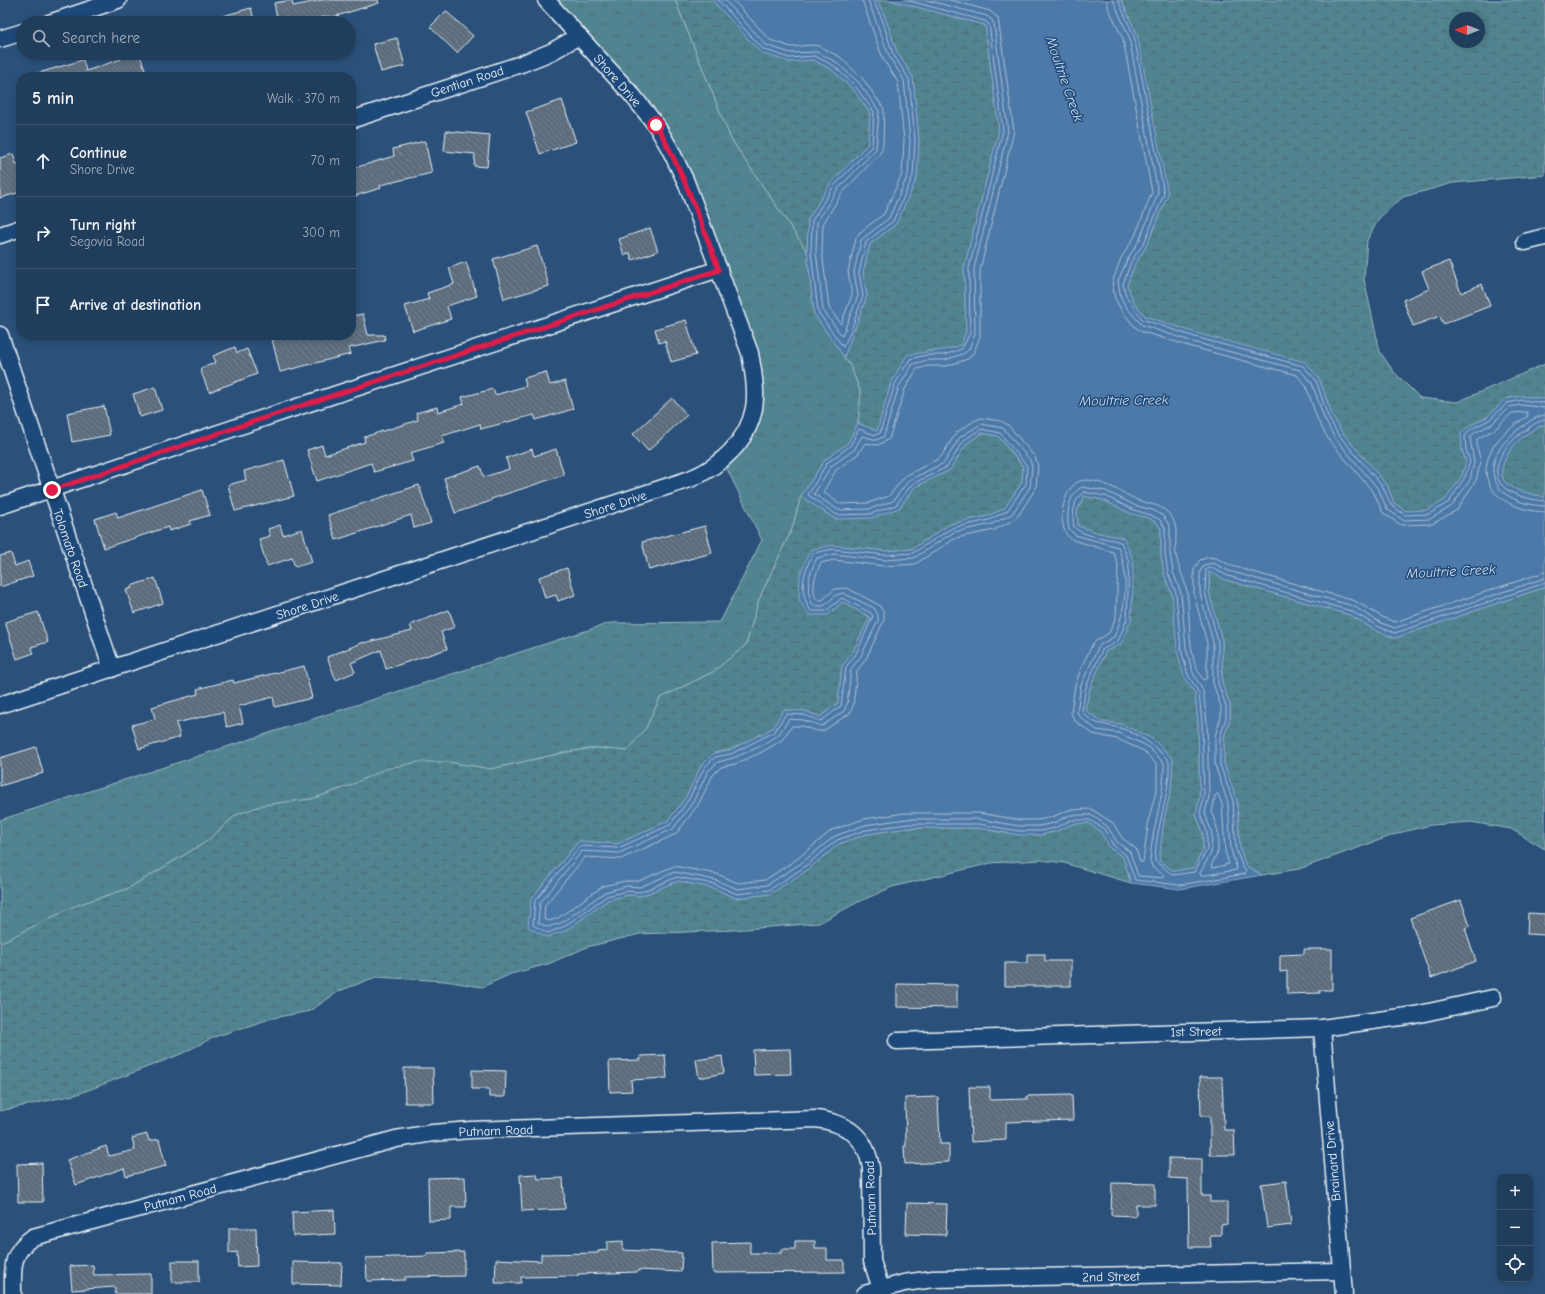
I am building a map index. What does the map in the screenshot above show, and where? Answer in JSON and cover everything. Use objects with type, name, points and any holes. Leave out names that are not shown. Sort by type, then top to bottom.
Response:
[{"type":"street","points":[[70,16],[118,0]]},
{"type":"street","name":"Shore Drive","points":[[0,706],[690,479],[718,464],[736,445],[746,430],[754,410],[755,393],[750,353],[686,182],[670,149],[656,125],[633,96],[546,0]]},
{"type":"street","points":[[0,39],[16,34]]},
{"type":"street","name":"Gentian Road","points":[[356,118],[521,64],[551,52],[579,36]]},
{"type":"street","points":[[0,235],[16,230]]},
{"type":"street","points":[[1525,242],[1545,237]]},
{"type":"street","points":[[0,506],[52,490],[288,410],[719,270]]},
{"type":"street","name":"Tolomato Road","points":[[0,335],[112,669]]},
{"type":"street","name":"1st Street","points":[[897,1041],[1177,1031],[1322,1028],[1415,1015],[1493,998]]},
{"type":"street","name":"Brainard Drive","points":[[1322,1028],[1344,1294]]},
{"type":"street","name":"Putnam Road","points":[[13,1294],[14,1261],[16,1253],[23,1244],[33,1237],[396,1139],[433,1133],[471,1130],[816,1119],[829,1120],[852,1132],[863,1143],[869,1155],[871,1168],[872,1261],[881,1289]]},
{"type":"street","name":"2nd Street","points":[[881,1289],[904,1283],[933,1279],[1342,1272]]},
{"type":"street","points":[[865,1294],[881,1289]]},
{"type":"green space","points":[[556,0],[675,0],[731,139],[807,251],[814,314],[851,367],[861,393],[858,423],[848,443],[825,460],[801,496],[792,529],[759,599],[746,645],[713,672],[660,698],[646,728],[627,752],[597,748],[567,752],[491,769],[448,762],[349,786],[312,799],[263,805],[236,815],[206,842],[127,889],[77,905],[0,943],[0,820],[610,623],[720,622],[762,540],[727,469],[754,432],[762,394],[758,353],[668,130]]},
{"type":"green space","points":[[675,0],[712,0],[731,20],[789,62],[813,60],[831,69],[853,89],[870,113],[868,144],[830,184],[808,220],[807,251],[731,139]]},
{"type":"green space","points":[[877,0],[890,0],[985,25],[999,130],[964,268],[966,332],[961,345],[943,351],[926,351],[891,383],[877,431],[858,423],[861,393],[851,367],[844,357],[867,296],[863,273],[870,244],[896,224],[917,178],[919,140],[913,77],[897,52],[885,17]]},
{"type":"green space","points":[[1121,0],[1545,0],[1545,175],[1453,183],[1403,197],[1380,217],[1367,240],[1364,279],[1380,352],[1394,372],[1420,398],[1457,402],[1545,364],[1545,399],[1522,396],[1505,399],[1487,417],[1469,426],[1462,450],[1466,461],[1462,476],[1445,500],[1427,510],[1406,511],[1394,503],[1387,485],[1341,431],[1332,415],[1319,378],[1145,316],[1134,303],[1127,285],[1135,264],[1148,243],[1137,34]]},
{"type":"green space","points":[[1545,424],[1545,497],[1514,488],[1505,482],[1502,472],[1503,465],[1509,451],[1514,445],[1525,435]]},
{"type":"green space","points":[[982,433],[998,436],[1023,467],[1022,482],[1005,508],[988,516],[950,524],[912,549],[885,551],[833,545],[828,615],[842,602],[870,617],[853,652],[842,666],[838,703],[820,717],[805,711],[784,710],[773,728],[730,750],[714,753],[701,766],[686,797],[668,821],[617,844],[579,841],[531,899],[565,931],[608,900],[628,895],[641,896],[678,881],[713,888],[736,898],[770,894],[806,871],[839,844],[867,834],[907,828],[978,828],[1004,833],[1040,835],[1057,831],[1072,824],[1089,823],[1101,832],[1110,848],[1123,857],[1131,883],[1064,863],[1041,860],[991,863],[892,887],[856,903],[819,923],[733,930],[640,934],[587,947],[548,964],[511,974],[482,987],[445,981],[376,977],[339,991],[310,1011],[273,1018],[214,1037],[181,1054],[78,1094],[0,1111],[0,943],[77,905],[127,889],[206,842],[236,815],[263,805],[312,799],[349,786],[385,769],[418,762],[448,762],[491,769],[567,752],[597,748],[627,751],[646,728],[660,698],[713,672],[746,645],[759,599],[792,529],[801,496],[835,519],[899,508],[915,487],[950,470],[967,443]]},
{"type":"green space","points":[[1084,496],[1103,500],[1132,514],[1149,518],[1157,523],[1161,529],[1161,554],[1164,574],[1172,594],[1184,677],[1195,693],[1198,723],[1200,796],[1196,814],[1203,833],[1203,850],[1193,868],[1174,871],[1158,861],[1164,820],[1171,789],[1173,759],[1121,724],[1102,722],[1085,710],[1090,688],[1106,651],[1121,644],[1133,561],[1099,533],[1078,526],[1077,511]]},
{"type":"green space","points":[[1211,571],[1226,580],[1350,615],[1377,631],[1395,638],[1545,587],[1545,849],[1511,829],[1471,822],[1431,825],[1402,832],[1299,869],[1262,875],[1246,866],[1240,849],[1237,801],[1224,764],[1224,737],[1230,719],[1230,705],[1222,683],[1222,641],[1209,592],[1209,572]]},
{"type":"water","points":[[712,0],[877,0],[885,17],[897,52],[913,77],[919,140],[917,178],[896,224],[870,244],[863,273],[867,296],[844,357],[814,314],[807,251],[808,220],[830,184],[868,144],[870,113],[853,89],[831,69],[813,60],[789,62],[761,53]]},
{"type":"water","name":"Moultrie Creek","points":[[890,0],[1121,0],[1137,34],[1168,194],[1148,243],[1135,264],[1127,285],[1134,303],[1145,316],[1196,333],[1305,362],[1319,378],[1332,415],[1341,431],[1387,485],[1394,503],[1406,511],[1427,510],[1445,500],[1462,476],[1466,461],[1462,450],[1461,434],[1469,426],[1487,417],[1505,399],[1522,396],[1545,399],[1545,424],[1525,435],[1509,451],[1503,465],[1502,476],[1505,482],[1514,488],[1545,497],[1545,587],[1395,638],[1377,631],[1350,615],[1226,580],[1209,572],[1209,592],[1222,641],[1222,683],[1230,705],[1230,719],[1224,737],[1224,764],[1237,801],[1240,849],[1246,866],[1262,875],[1180,889],[1131,883],[1123,857],[1110,848],[1101,832],[1089,823],[1072,824],[1057,831],[1040,835],[1019,835],[978,828],[907,828],[867,834],[839,844],[806,871],[770,894],[736,898],[713,888],[678,881],[641,896],[628,895],[608,900],[565,931],[547,937],[528,927],[531,899],[579,841],[617,844],[668,821],[686,797],[701,766],[714,753],[730,750],[773,728],[783,710],[805,711],[820,717],[838,703],[842,666],[853,652],[870,617],[842,602],[828,615],[809,615],[799,600],[800,575],[810,550],[833,545],[885,551],[912,549],[950,524],[988,516],[1005,508],[1022,482],[1023,466],[998,436],[982,433],[967,443],[950,470],[915,487],[899,508],[871,518],[835,519],[801,496],[825,460],[848,443],[858,423],[877,431],[891,383],[907,355],[941,350],[961,345],[966,332],[964,268],[999,130],[985,25]],"holes":[[[1084,496],[1103,500],[1132,514],[1149,518],[1157,523],[1161,529],[1161,554],[1164,574],[1172,594],[1177,650],[1184,677],[1195,693],[1198,723],[1200,796],[1196,814],[1203,833],[1203,850],[1193,868],[1174,871],[1159,861],[1164,820],[1171,789],[1173,759],[1153,739],[1121,724],[1102,722],[1085,710],[1090,688],[1106,651],[1121,644],[1131,620],[1133,561],[1124,538],[1099,533],[1078,526],[1077,511]]]},
{"type":"building","points":[[292,0],[293,6],[322,0],[378,0],[379,3],[337,16],[277,16],[274,3]]},
{"type":"building","points":[[251,8],[253,16],[223,16]]},
{"type":"building","points":[[446,11],[473,36],[457,53],[430,27]]},
{"type":"building","points":[[397,38],[405,66],[381,72],[373,44]]},
{"type":"building","points":[[83,60],[86,71],[118,60],[142,60],[146,72],[42,72]]},
{"type":"building","points":[[562,100],[576,142],[540,154],[526,112]]},
{"type":"building","points":[[446,131],[490,135],[487,167],[474,166],[475,154],[444,151]]},
{"type":"building","points":[[425,141],[432,173],[380,185],[381,188],[356,196],[356,167],[394,156],[393,149]]},
{"type":"building","points":[[13,154],[16,164],[16,193],[0,198],[0,158]]},
{"type":"building","points":[[650,228],[658,251],[632,260],[630,253],[624,255],[619,239]]},
{"type":"building","points":[[537,246],[549,286],[504,299],[493,259]]},
{"type":"building","points":[[1449,261],[1461,293],[1482,284],[1490,306],[1443,324],[1440,316],[1413,326],[1403,300],[1429,289],[1422,271]]},
{"type":"building","points":[[466,262],[477,296],[447,306],[451,319],[413,331],[405,306],[429,299],[427,293],[454,284],[449,268]]},
{"type":"building","points":[[363,314],[368,335],[384,335],[385,340],[349,348],[351,354],[280,372],[272,340],[356,340],[356,315]]},
{"type":"building","points":[[686,320],[696,355],[671,362],[665,341],[659,343],[655,329]]},
{"type":"building","points":[[235,347],[237,353],[247,349],[257,374],[209,392],[200,369],[216,362],[213,356]]},
{"type":"building","points":[[546,372],[550,385],[565,381],[573,409],[536,420],[534,415],[481,429],[480,424],[442,436],[444,443],[410,453],[413,461],[374,472],[371,463],[317,481],[307,450],[322,445],[325,455],[365,442],[364,437],[418,420],[416,413],[437,407],[438,412],[464,404],[462,397],[493,389],[495,395],[526,386],[524,378]]},
{"type":"building","points":[[155,387],[162,410],[140,417],[133,394]]},
{"type":"building","points":[[672,398],[687,415],[648,451],[633,434]]},
{"type":"building","points":[[104,406],[110,435],[72,442],[67,413]]},
{"type":"building","points":[[532,449],[534,456],[556,449],[564,475],[491,499],[491,501],[455,513],[444,478],[480,466],[484,477],[509,469],[506,458]]},
{"type":"building","points":[[284,460],[294,496],[235,511],[228,485],[246,480],[244,471]]},
{"type":"building","points":[[419,485],[431,523],[414,528],[411,515],[336,540],[328,515]]},
{"type":"building","points":[[202,490],[210,515],[190,521],[191,524],[169,531],[168,527],[104,548],[95,519],[116,512],[118,518]]},
{"type":"building","points":[[280,525],[283,535],[302,529],[312,562],[295,567],[292,558],[267,566],[259,539],[270,536],[268,529]]},
{"type":"building","points":[[705,526],[712,553],[649,570],[642,542]]},
{"type":"building","points":[[11,553],[15,566],[28,561],[33,576],[0,587],[0,556]]},
{"type":"building","points":[[567,568],[575,595],[558,601],[556,595],[545,598],[539,577]]},
{"type":"building","points":[[155,578],[163,603],[134,613],[126,590],[132,588],[131,586]]},
{"type":"building","points":[[449,610],[455,627],[441,632],[447,649],[386,669],[381,650],[351,663],[355,672],[336,680],[327,657],[364,642],[412,631],[410,625]]},
{"type":"building","points":[[38,612],[48,642],[31,647],[34,653],[17,659],[5,622]]},
{"type":"building","points":[[304,666],[312,698],[275,707],[273,697],[239,706],[243,723],[227,727],[223,712],[176,723],[180,737],[139,749],[132,725],[155,719],[152,707],[198,694],[197,689],[233,680],[234,683]]},
{"type":"building","points":[[36,747],[43,773],[0,786],[0,758]]},
{"type":"building","points":[[1461,900],[1470,926],[1465,928],[1476,961],[1431,978],[1410,918]]},
{"type":"building","points":[[1528,913],[1545,914],[1545,935],[1527,934]]},
{"type":"building","points":[[1304,949],[1332,949],[1332,990],[1320,990],[1320,993],[1287,994],[1287,971],[1280,972],[1280,955],[1304,954]]},
{"type":"building","points":[[1027,954],[1045,954],[1045,961],[1071,961],[1071,986],[1005,986],[1005,963],[1027,963]]},
{"type":"building","points":[[897,984],[957,985],[957,1008],[897,1007]]},
{"type":"building","points":[[790,1049],[791,1074],[754,1075],[753,1050]]},
{"type":"building","points":[[665,1055],[667,1078],[631,1080],[632,1091],[610,1092],[609,1061],[641,1060],[640,1056]]},
{"type":"building","points":[[722,1056],[724,1073],[699,1078],[696,1060]]},
{"type":"building","points":[[404,1068],[433,1068],[434,1103],[405,1103]]},
{"type":"building","points":[[472,1070],[506,1071],[505,1097],[489,1097],[489,1089],[472,1089]]},
{"type":"building","points":[[1200,1077],[1222,1077],[1224,1130],[1234,1130],[1235,1155],[1210,1155],[1210,1116],[1201,1116]]},
{"type":"building","points":[[969,1087],[990,1087],[990,1100],[1027,1099],[1027,1096],[1072,1095],[1073,1120],[1006,1122],[1006,1140],[971,1142]]},
{"type":"building","points":[[938,1097],[940,1144],[949,1144],[949,1162],[905,1164],[905,1098]]},
{"type":"building","points":[[147,1134],[149,1141],[159,1139],[166,1166],[126,1176],[124,1168],[76,1185],[67,1160],[106,1146],[109,1156],[135,1150],[132,1138]]},
{"type":"building","points":[[1169,1158],[1202,1159],[1202,1196],[1210,1196],[1210,1202],[1227,1202],[1227,1224],[1221,1225],[1221,1235],[1210,1235],[1211,1247],[1189,1247],[1188,1179],[1169,1178]]},
{"type":"building","points":[[42,1163],[43,1202],[18,1202],[17,1164]]},
{"type":"building","points":[[537,1174],[538,1179],[563,1178],[565,1209],[522,1211],[520,1175]]},
{"type":"building","points":[[465,1177],[466,1207],[451,1207],[451,1220],[429,1221],[428,1178]]},
{"type":"building","points":[[1286,1181],[1291,1225],[1267,1228],[1261,1184]]},
{"type":"building","points":[[1112,1183],[1155,1184],[1155,1205],[1136,1205],[1136,1216],[1111,1215]]},
{"type":"building","points":[[907,1203],[947,1204],[946,1235],[906,1234]]},
{"type":"building","points":[[334,1210],[335,1234],[293,1236],[292,1212]]},
{"type":"building","points":[[229,1228],[256,1228],[257,1266],[238,1267],[237,1252],[229,1253]]},
{"type":"building","points":[[623,1241],[623,1250],[682,1253],[681,1272],[638,1270],[638,1272],[578,1274],[578,1276],[521,1277],[521,1283],[495,1283],[496,1259],[541,1261],[541,1254],[598,1253],[598,1251],[607,1250],[607,1242]]},
{"type":"building","points":[[795,1241],[815,1241],[815,1248],[827,1248],[827,1260],[844,1260],[844,1272],[713,1273],[712,1243],[750,1242],[750,1253],[781,1253],[781,1249],[795,1249]]},
{"type":"building","points":[[464,1252],[464,1276],[405,1277],[405,1280],[367,1281],[366,1258],[427,1256],[427,1253]]},
{"type":"building","points":[[172,1261],[199,1261],[199,1282],[172,1282]]},
{"type":"building","points":[[293,1262],[342,1263],[341,1285],[293,1284]]},
{"type":"building","points":[[93,1265],[94,1275],[151,1274],[151,1294],[115,1294],[115,1287],[72,1290],[70,1266]]},
{"type":"route","points":[[52,490],[288,410],[655,289],[719,270],[686,182],[670,149],[656,125]]}]
